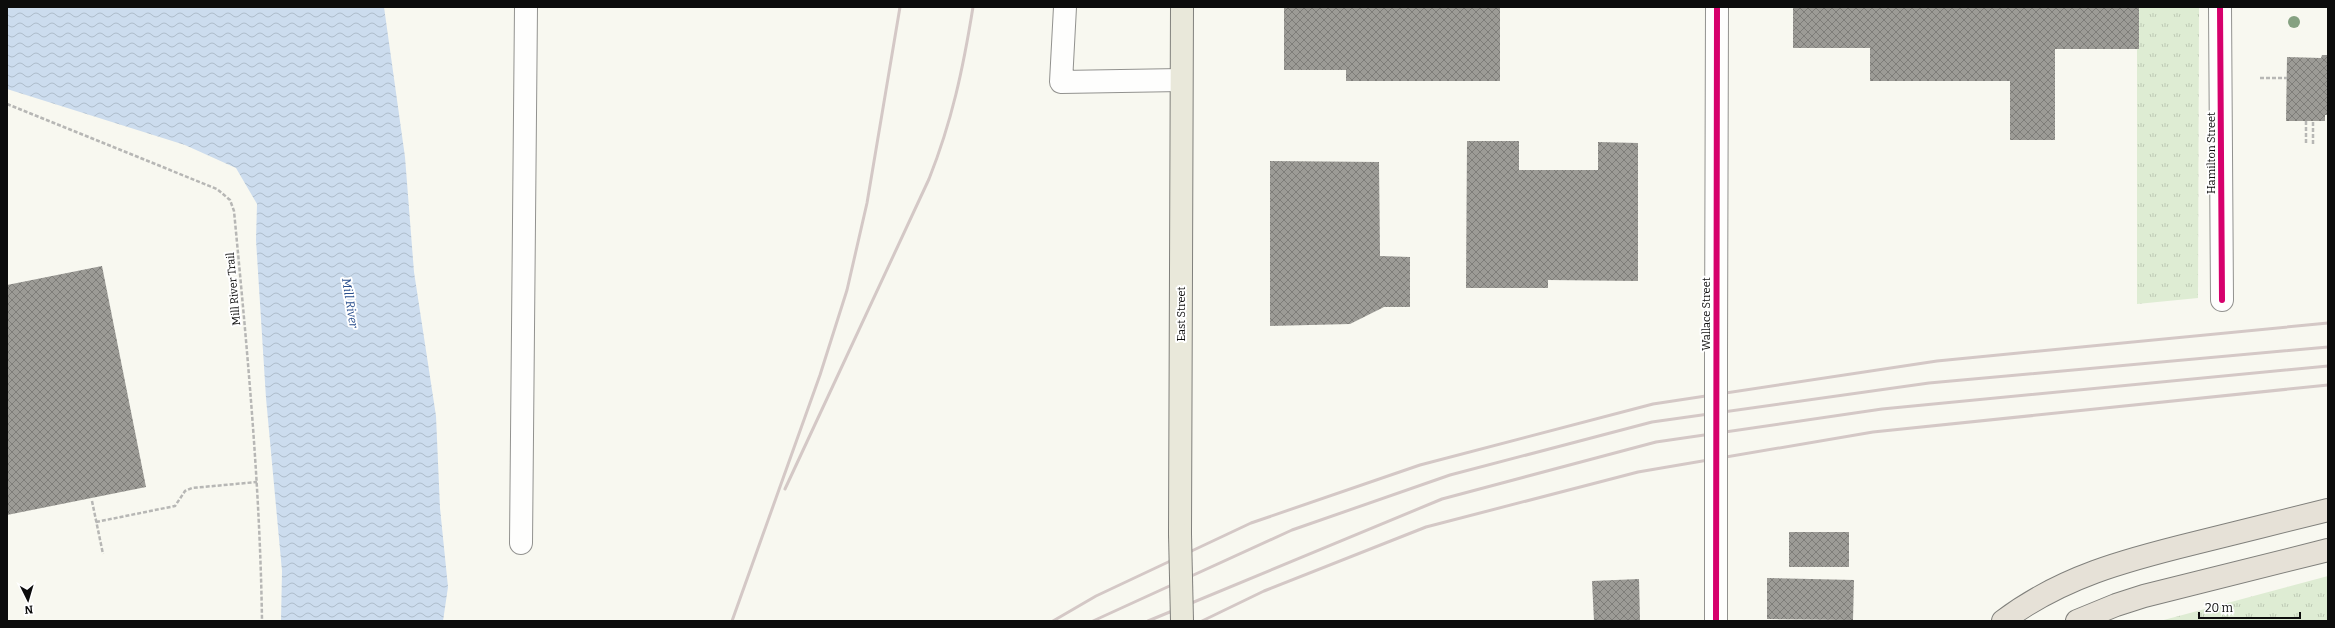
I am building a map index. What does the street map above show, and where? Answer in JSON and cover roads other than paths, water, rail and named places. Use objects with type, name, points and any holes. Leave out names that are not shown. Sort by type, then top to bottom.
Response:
[{"type":"highway","points":[[2003,621],[2047,592],[2076,578],[2101,569],[2183,546],[2328,510]]},
{"type":"highway","points":[[2077,621],[2116,605],[2152,594],[2328,550]]},
{"type":"main road","name":"East Street","points":[[1182,7],[1180,534],[1182,621]]},
{"type":"street","points":[[521,543],[526,7]]},
{"type":"street","points":[[1065,7],[1061,82],[1181,80]]},
{"type":"street","name":"Wallace Street","points":[[1716,621],[1717,7]]},
{"type":"street","name":"Hamilton Street","points":[[2220,7],[2222,300]]},
{"type":"water","name":"Mill River","points":[[7,7],[384,7],[405,157],[414,272],[436,416],[440,508],[448,587],[443,621],[281,621],[282,571],[266,398],[256,240],[257,204],[236,168],[185,145],[7,89]]},
{"type":"railway","points":[[732,621],[820,375],[847,290],[867,203],[900,7]]},
{"type":"railway","points":[[785,489],[929,179],[944,136],[956,94],[973,7]]},
{"type":"railway","points":[[1053,621],[1096,596],[1251,523],[1420,465],[1653,404],[1937,361],[2328,323]]},
{"type":"railway","points":[[1093,621],[1292,530],[1450,475],[1652,422],[1929,383],[2328,347]]},
{"type":"railway","points":[[1148,621],[1442,499],[1656,442],[1882,409],[2328,366]]},
{"type":"railway","points":[[1202,621],[1264,591],[1426,527],[1638,472],[1873,432],[2328,385]]}]
